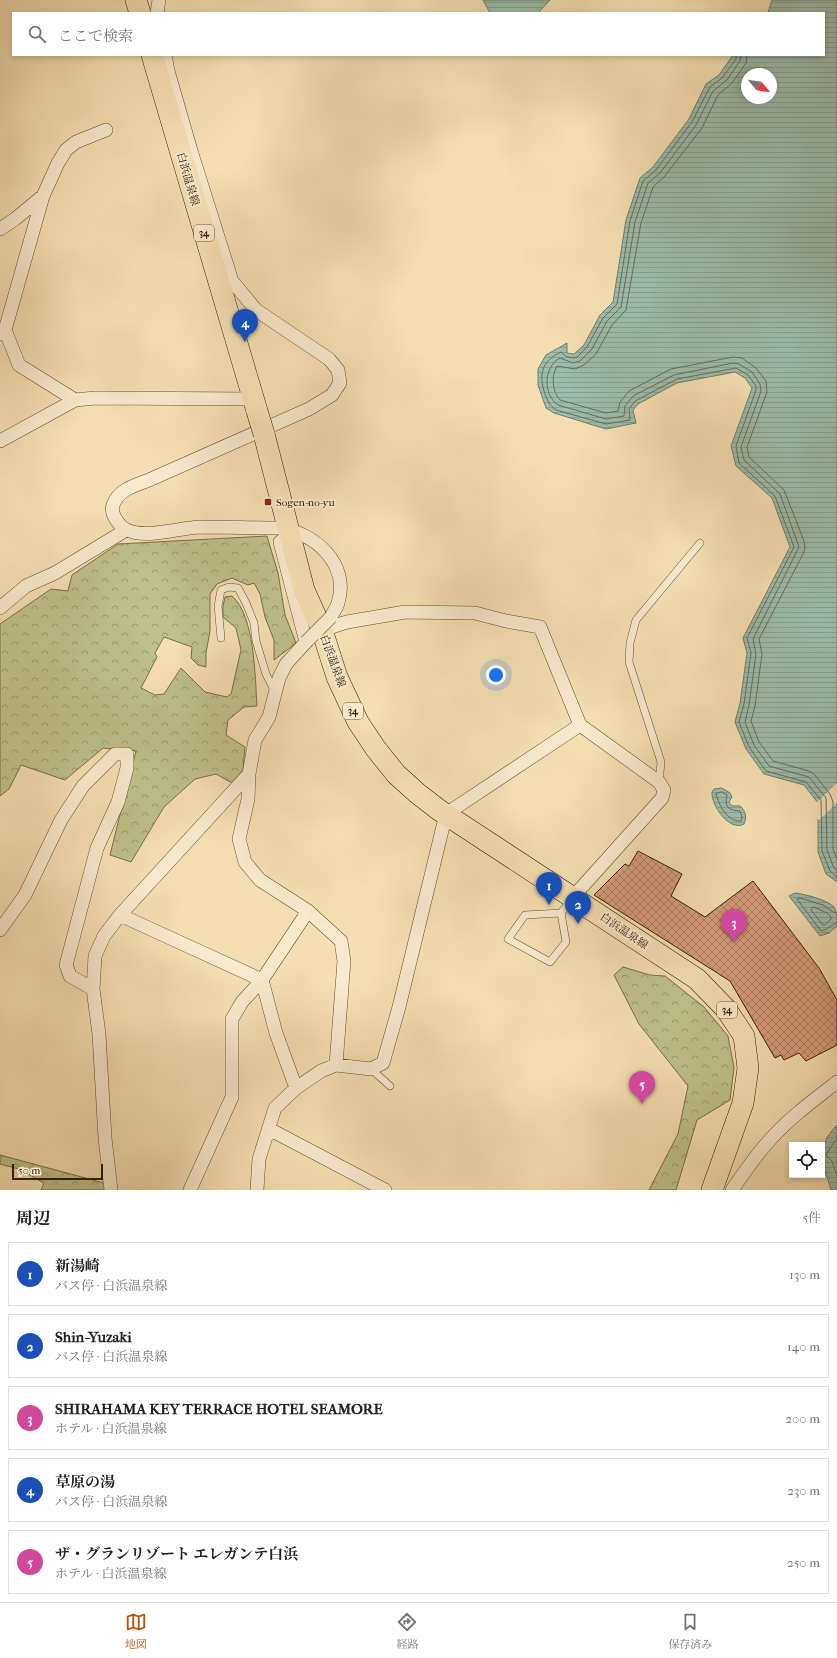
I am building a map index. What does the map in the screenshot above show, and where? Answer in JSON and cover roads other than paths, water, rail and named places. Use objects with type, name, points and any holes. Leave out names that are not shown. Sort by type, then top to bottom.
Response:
[{"type":"main road","points":[[136,0],[140,12]]},
{"type":"main road","name":"白浜温泉線","points":[[152,56],[264,434],[304,590],[337,677],[358,722],[376,749],[396,774],[417,793],[567,905],[698,979],[726,1009],[744,1036],[748,1068],[743,1103],[712,1190]]},
{"type":"street","points":[[157,12],[159,0]]},
{"type":"street","points":[[165,56],[168,71],[192,154],[232,281],[256,310],[329,359],[338,370],[340,382],[332,395],[309,409],[149,480],[124,489],[115,500],[112,509],[114,517],[126,530],[143,533],[198,527],[289,531],[314,541],[324,548],[336,566],[340,591],[338,604],[320,630],[286,664],[279,678],[269,717],[255,740],[249,774],[248,799],[239,839],[245,862],[260,880],[308,911],[341,941],[344,961],[336,1065]]},
{"type":"street","points":[[75,400],[19,364],[2,332],[43,196],[58,163],[66,150],[76,142],[106,130]]},
{"type":"street","points":[[0,228],[15,219],[43,196]]},
{"type":"street","points":[[0,441],[75,400],[95,398],[255,405]]},
{"type":"street","points":[[0,608],[26,586],[55,573],[126,530]]},
{"type":"street","points":[[320,630],[347,622],[405,612],[451,614],[475,612],[506,621],[540,627],[580,725],[659,782],[664,790],[662,798],[567,905]]},
{"type":"street","points":[[257,1190],[259,1159],[276,1108],[296,1088],[321,1071],[336,1065],[371,1069],[383,1063],[401,1000],[446,814],[580,725]]},
{"type":"street","points":[[0,930],[26,895],[61,820],[83,786],[115,754],[127,754],[127,768],[118,802],[97,848],[66,965],[70,976],[93,989]]},
{"type":"street","points":[[111,1190],[104,1138],[99,1034],[93,989],[95,956],[104,936],[120,915],[249,774]]},
{"type":"street","points":[[190,1190],[232,1097],[232,1019],[242,1002],[262,980],[308,911]]},
{"type":"street","points":[[120,915],[262,980]]},
{"type":"street","points":[[262,980],[276,1033],[296,1088]]},
{"type":"street","points":[[732,1190],[770,1139],[837,1082]]},
{"type":"street","points":[[269,1129],[385,1190]]},
{"type":"lane","points":[[659,782],[661,762],[629,662],[630,643],[636,620],[700,542]]},
{"type":"lane","points":[[221,638],[218,606],[221,590],[229,587],[238,588],[254,623],[256,641],[266,674],[275,692]]},
{"type":"lane","points":[[567,905],[566,942],[550,962],[508,939],[525,915],[567,905]]},
{"type":"lane","points":[[371,1069],[390,1086]]},
{"type":"water","points":[[483,0],[550,0],[539,12],[489,12]]},
{"type":"water","points":[[772,0],[837,0],[837,882],[826,874],[818,852],[818,803],[804,785],[764,774],[746,749],[735,722],[740,703],[747,653],[743,638],[790,547],[772,498],[736,466],[731,446],[752,388],[745,378],[735,372],[677,383],[638,404],[633,410],[636,423],[606,429],[554,413],[546,408],[538,385],[538,369],[546,355],[567,343],[567,353],[574,354],[584,345],[600,315],[613,302],[626,220],[640,178],[653,167],[689,119],[706,84],[719,75],[732,56],[825,56],[825,12],[768,12]]},
{"type":"water","points":[[722,788],[730,793],[732,797],[729,802],[732,806],[740,806],[744,810],[746,817],[744,824],[733,824],[727,821],[718,810],[712,792],[714,789]]},
{"type":"water","points":[[795,893],[816,898],[831,904],[836,911],[837,926],[829,933],[820,936],[789,896]]},
{"type":"water","points":[[837,1125],[837,1190],[831,1190],[825,1170],[825,1142]]},
{"type":"place","name":"草原の湯","points":[[245,342]]},
{"type":"place","name":"Sogen-no-yu","points":[[268,502]]},
{"type":"place","name":"新湯崎","points":[[549,905]]},
{"type":"place","name":"Shin-Yuzaki","points":[[578,924]]},
{"type":"place","name":"SHIRAHAMA KEY TERRACE HOTEL SEAMORE","points":[[734,942]]},
{"type":"place","name":"ザ・グランリゾート エレガンテ白浜","points":[[642,1104]]}]
